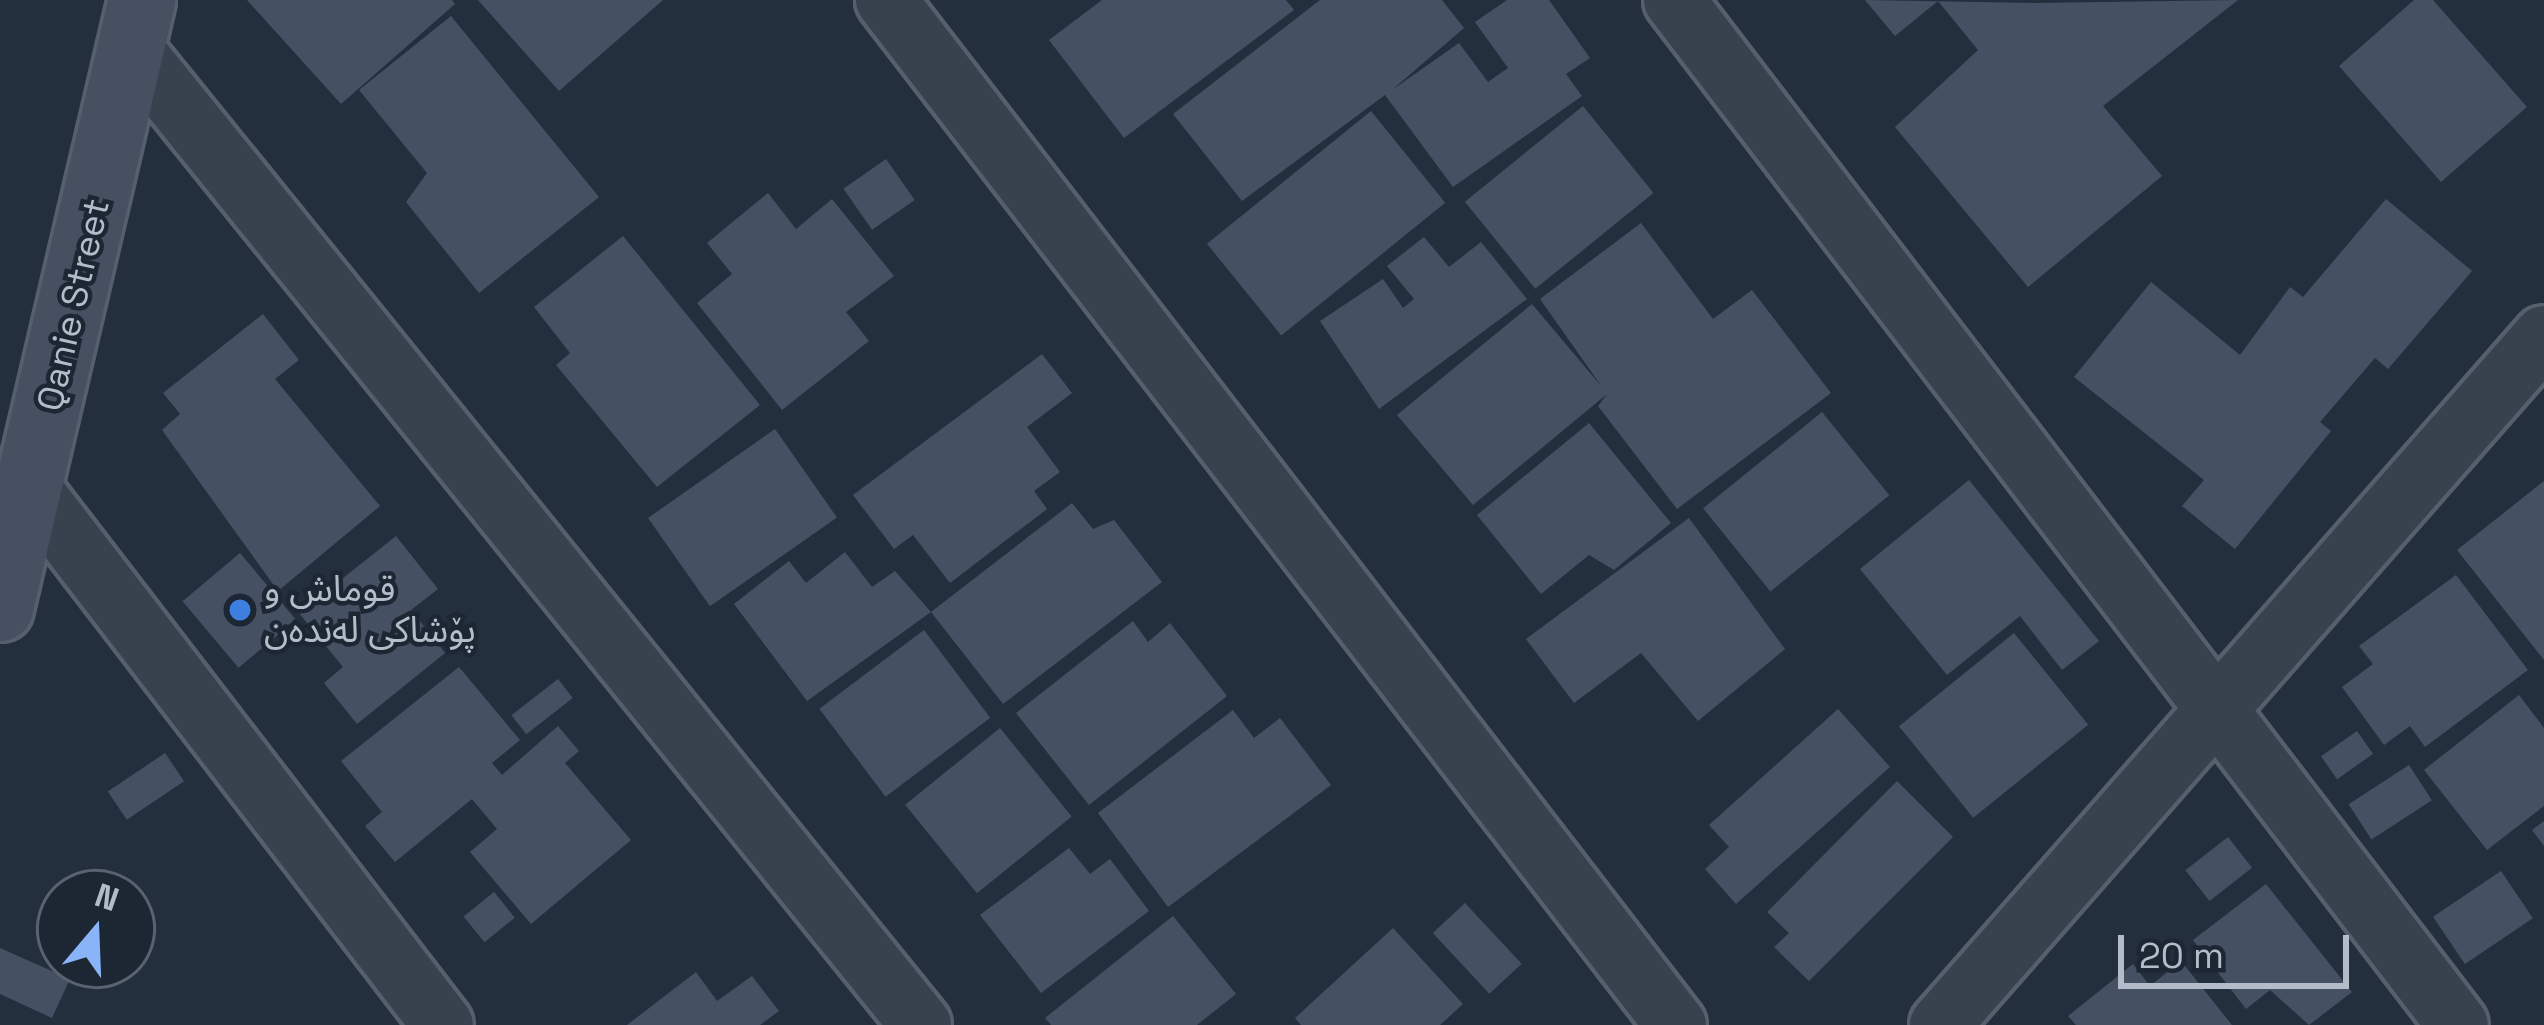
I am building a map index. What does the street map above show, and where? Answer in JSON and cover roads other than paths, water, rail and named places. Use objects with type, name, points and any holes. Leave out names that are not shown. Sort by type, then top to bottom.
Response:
[{"type":"main road","name":"Qanie Street","points":[[0,608],[138,25]]},
{"type":"street","points":[[886,0],[1676,1025]]},
{"type":"street","points":[[1673,0],[2458,1025]]},
{"type":"street","points":[[138,25],[921,1025]]},
{"type":"street","points":[[1940,1025],[2217,716],[2544,335]]},
{"type":"street","points":[[30,488],[443,1025]]},
{"type":"place","name":"قوماش و پۆشاکی لەندەن","points":[[240,610]]}]
